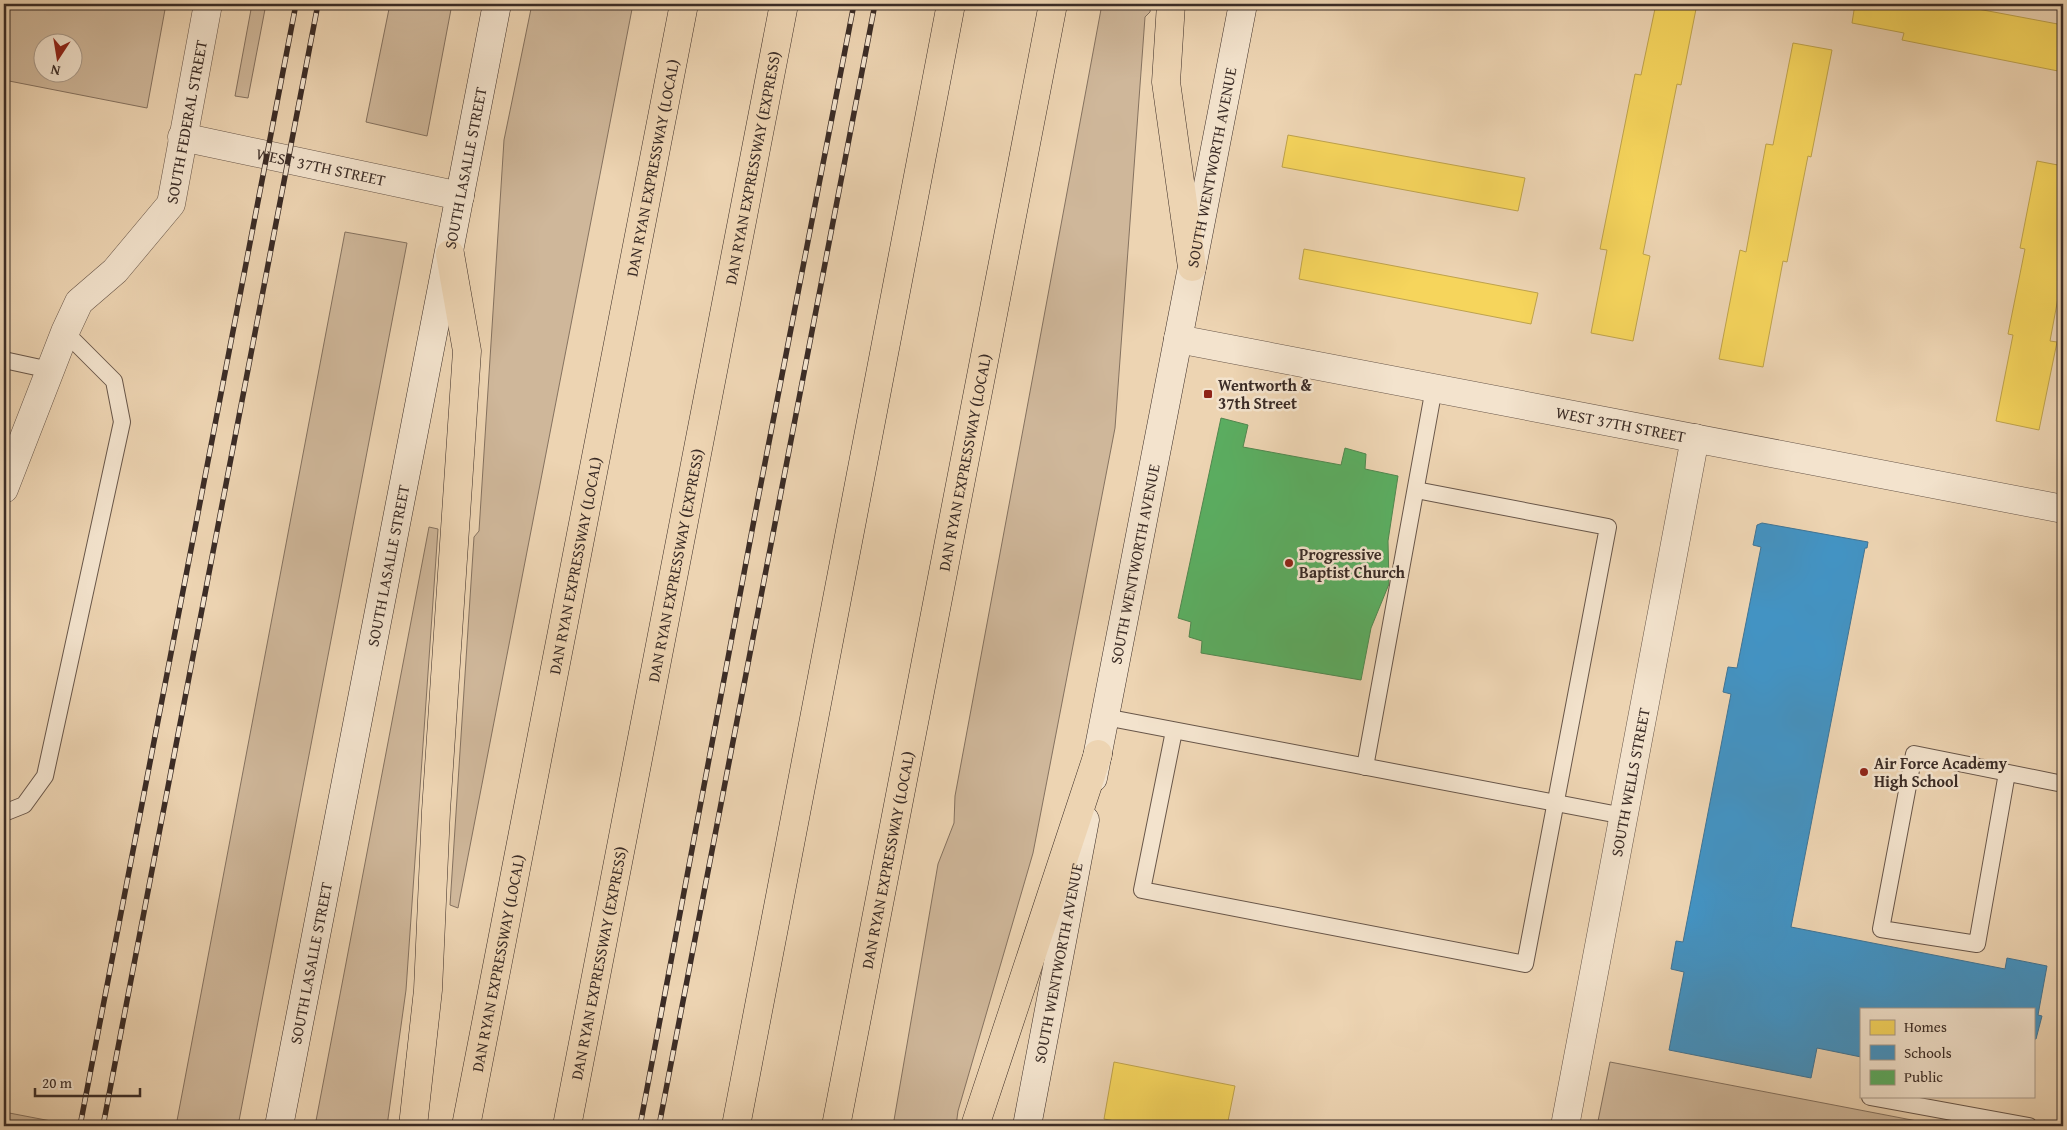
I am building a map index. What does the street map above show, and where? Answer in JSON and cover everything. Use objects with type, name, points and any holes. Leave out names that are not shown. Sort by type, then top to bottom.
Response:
[{"type":"highway","name":"DAN RYAN EXPRESSWAY (LOCAL)","points":[[466,1126],[684,4]]},
{"type":"highway","name":"DAN RYAN EXPRESSWAY (EXPRESS)","points":[[567,1126],[784,4]]},
{"type":"highway","points":[[736,1126],[951,4]]},
{"type":"highway","name":"DAN RYAN EXPRESSWAY (LOCAL)","points":[[836,1126],[1053,4]]},
{"type":"highway","points":[[1171,4],[1166,82],[1192,268]]},
{"type":"highway","points":[[413,1126],[428,990],[436,811],[467,351],[450,254]]},
{"type":"highway","points":[[975,1126],[1098,754]]},
{"type":"street","name":"SOUTH FEDERAL STREET","points":[[4,488],[65,332],[79,302],[115,271],[170,204],[208,4]]},
{"type":"street","name":"SOUTH LASALLE STREET","points":[[280,1126],[497,4]]},
{"type":"street","name":"SOUTH WENTWORTH AVENUE","points":[[1026,1126],[1242,4]]},
{"type":"street","name":"WEST 37TH STREET","points":[[182,137],[460,196]]},
{"type":"street","name":"WEST 37TH STREET","points":[[1178,339],[2063,509]]},
{"type":"street","name":"SOUTH WELLS STREET","points":[[1565,1126],[1695,438]]},
{"type":"lane","points":[[4,813],[24,805],[45,776],[122,422],[114,381],[65,332]]},
{"type":"lane","points":[[4,360],[50,370]]},
{"type":"lane","points":[[1365,767],[1434,388]]},
{"type":"lane","points":[[1174,731],[1142,890],[1525,964],[1608,528],[1416,490]]},
{"type":"lane","points":[[1105,717],[1624,816]]},
{"type":"lane","points":[[2007,773],[1977,944],[1881,929],[1914,754],[2063,784]]},
{"type":"lane","points":[[1875,1098],[2029,1126]]},
{"type":"shaded area","points":[[4,4],[166,4],[147,108],[4,80]]},
{"type":"shaded area","points":[[252,4],[266,4],[248,98],[235,96]]},
{"type":"shaded area","points":[[390,4],[452,4],[427,136],[366,122]]},
{"type":"shaded area","points":[[532,4],[633,4],[458,908],[450,905],[474,537],[479,531],[504,140]]},
{"type":"shaded area","points":[[1102,4],[1151,4],[1150,12],[1145,17],[1115,428],[1033,853],[958,1111],[956,1126],[893,1126],[938,864],[954,823],[955,796]]},
{"type":"shaded area","points":[[345,232],[407,243],[238,1126],[176,1126]]},
{"type":"shaded area","points":[[429,527],[438,529],[406,990],[387,1126],[315,1126]]},
{"type":"shaded area","points":[[1610,1062],[1943,1126],[1597,1126]]},
{"type":"shaded area","points":[[4,1112],[51,1121],[50,1126],[4,1126]]},
{"type":"building: Homes","points":[[1656,4],[1697,4],[1681,85],[1677,84],[1643,254],[1650,256],[1633,341],[1591,333],[1607,250],[1600,249],[1635,74],[1641,75]]},
{"type":"building: Homes","points":[[1855,4],[1951,4],[2063,25],[2063,72],[1902,40],[1904,33],[1852,23]]},
{"type":"building: Homes","points":[[1793,43],[1832,50],[1811,157],[1808,156],[1787,262],[1783,261],[1763,367],[1719,359],[1740,250],[1746,252],[1766,144],[1773,145]]},
{"type":"building: Homes","points":[[1288,135],[1525,178],[1518,211],[1282,167]]},
{"type":"building: Homes","points":[[2037,161],[2063,166],[2061,255],[2063,256],[2063,271],[2050,341],[2057,342],[2039,430],[1996,421],[2013,335],[2008,334],[2025,249],[2020,248]]},
{"type":"building: Homes","points":[[1304,249],[1538,293],[1531,324],[1299,279]]},
{"type":"building: Homes","points":[[1114,1062],[1235,1086],[1227,1126],[1142,1126],[1104,1119]]},
{"type":"building: Schools","points":[[1762,523],[1868,542],[1867,548],[1865,548],[1791,927],[2005,969],[2007,958],[2047,966],[2038,1015],[2042,1016],[2036,1039],[2034,1039],[2034,1008],[1860,1008],[1860,1057],[1817,1048],[1811,1078],[1669,1050],[1684,972],[1671,969],[1676,941],[1683,942],[1731,694],[1723,692],[1728,667],[1737,668],[1761,547],[1753,545],[1757,525]]},
{"type":"building: Public","name":"Progressive Baptist Church","points":[[1221,418],[1248,425],[1243,447],[1341,465],[1345,448],[1366,454],[1365,469],[1398,476],[1388,541],[1389,584],[1371,628],[1361,680],[1201,653],[1202,641],[1189,637],[1191,622],[1178,618]]},
{"type":"railway","points":[[80,1126],[296,4]]},
{"type":"railway","points":[[103,1126],[318,4]]},
{"type":"railway","points":[[640,1126],[757,504],[854,4]]},
{"type":"railway","points":[[659,1126],[875,4]]},
{"type":"place","name":"Wentworth & 37th Street","points":[[1208,394]]},
{"type":"place","name":"Progressive Baptist Church","points":[[1289,563]]},
{"type":"place","name":"Air Force Academy High School","points":[[1864,772]]}]
